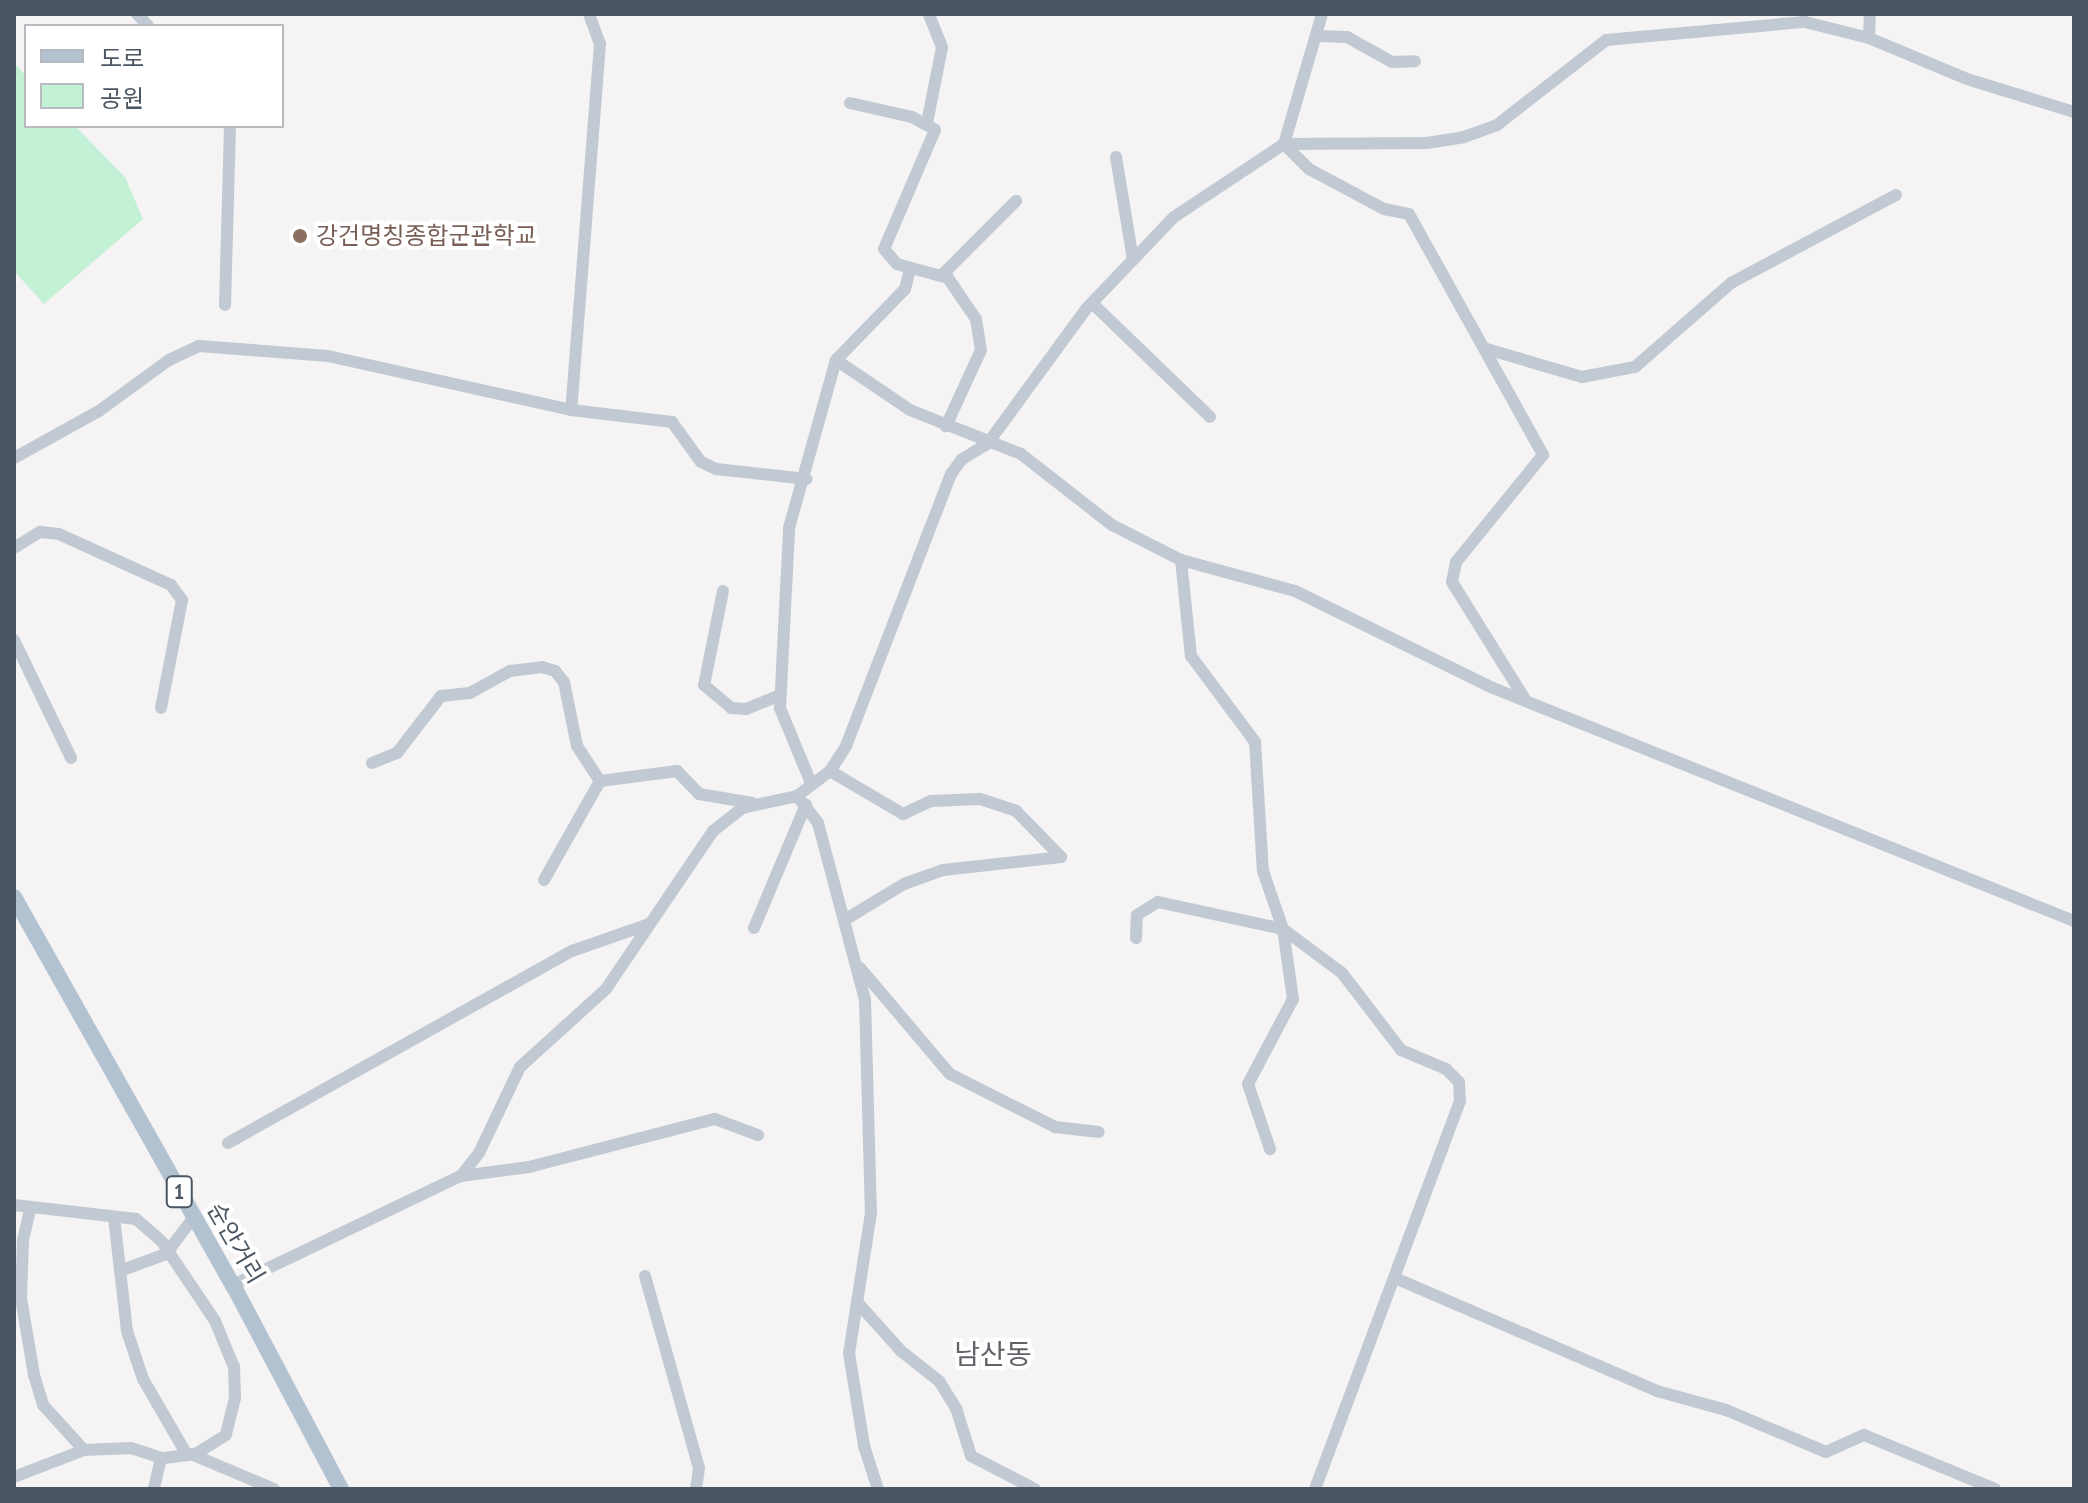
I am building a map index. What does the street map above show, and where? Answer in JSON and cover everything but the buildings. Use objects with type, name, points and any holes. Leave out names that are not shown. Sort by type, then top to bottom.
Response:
[{"type":"main road","name":"순안거리","points":[[14,897],[233,1285],[341,1489]]},
{"type":"street","points":[[571,410],[600,44],[589,14]]},
{"type":"street","points":[[927,123],[942,47],[929,14]]},
{"type":"street","points":[[1284,144],[1322,14]]},
{"type":"street","points":[[1869,38],[1870,14]]},
{"type":"street","points":[[754,928],[801,800],[811,783],[830,771],[870,691],[944,489],[961,460],[988,443],[1092,303],[1174,217],[1284,144],[1427,143],[1481,132],[1585,52],[1618,36],[1805,22],[1869,38],[1967,79],[2074,112]]},
{"type":"street","points":[[1318,36],[1347,37],[1392,62],[1415,61]]},
{"type":"street","points":[[850,103],[927,123],[935,130],[930,148],[884,249],[897,264],[942,275],[976,319],[981,350],[946,426]]},
{"type":"street","points":[[225,305],[230,128]]},
{"type":"street","points":[[1284,144],[1309,169],[1384,209],[1409,214],[1487,349],[1543,455],[1456,562],[1452,582],[1527,702]]},
{"type":"street","points":[[1116,157],[1133,260]]},
{"type":"street","points":[[1487,349],[1582,377],[1635,367],[1731,283],[1896,195]]},
{"type":"street","points":[[942,275],[1016,201]]},
{"type":"street","points":[[811,783],[794,750],[779,696],[787,544],[836,360],[905,289],[910,269]]},
{"type":"street","points":[[1092,303],[1210,417]]},
{"type":"street","points":[[14,458],[99,411],[169,360],[199,346],[328,356],[571,410],[672,422],[701,462],[716,469],[806,479]]},
{"type":"street","points":[[836,360],[879,393],[946,426],[1021,454],[1112,525],[1181,560],[1295,591],[1527,702],[2074,921]]},
{"type":"street","points":[[14,548],[40,532],[59,534],[171,585],[182,600],[161,708]]},
{"type":"street","points":[[1181,560],[1191,656],[1255,742],[1263,871],[1283,929],[1293,999],[1248,1084],[1270,1149]]},
{"type":"street","points":[[723,591],[704,685],[731,708],[746,709],[779,696]]},
{"type":"street","points":[[14,640],[71,758]]},
{"type":"street","points":[[372,763],[397,753],[441,696],[470,693],[510,671],[542,667],[555,671],[564,682],[577,746],[600,781]]},
{"type":"street","points":[[600,781],[677,771],[699,794],[755,803],[801,800]]},
{"type":"street","points":[[830,771],[903,814],[931,801],[980,799],[1016,811],[1061,857],[943,870],[904,884],[846,919]]},
{"type":"street","points":[[544,880],[600,781]]},
{"type":"street","points":[[801,800],[818,823],[860,968],[872,1198],[849,1369],[878,1489]]},
{"type":"street","points":[[461,1176],[479,1153],[520,1067],[590,1007],[713,831],[755,803]]},
{"type":"street","points":[[1136,938],[1137,915],[1158,902],[1283,929],[1342,973],[1401,1050],[1446,1069],[1459,1082],[1460,1101],[1315,1489]]},
{"type":"street","points":[[228,1143],[572,951],[649,924]]},
{"type":"street","points":[[860,968],[950,1074],[1055,1127],[1099,1132]]},
{"type":"street","points":[[233,1285],[461,1176],[529,1167],[715,1119],[758,1135]]},
{"type":"street","points":[[14,1205],[30,1210],[136,1219],[162,1242],[166,1254],[215,1321],[234,1367],[235,1398],[226,1435],[189,1455],[161,1458],[131,1448],[84,1450],[14,1477]]},
{"type":"street","points":[[30,1210],[23,1240],[21,1298],[34,1375],[43,1405],[84,1450]]},
{"type":"street","points":[[114,1217],[127,1331],[143,1379],[189,1455],[274,1489]]},
{"type":"street","points":[[120,1271],[166,1254],[193,1218]]},
{"type":"street","points":[[645,1276],[699,1468],[696,1489]]},
{"type":"street","points":[[1395,1278],[1657,1391],[1726,1410],[1826,1452],[1864,1435],[1995,1489]]},
{"type":"street","points":[[858,1303],[901,1351],[939,1381],[956,1408],[971,1456],[1035,1489]]},
{"type":"street","points":[[154,1489],[161,1458]]},
{"type":"green space","points":[[14,63],[24,74],[24,128],[77,128],[125,177],[143,219],[44,304],[14,271]]},
{"type":"place","name":"강건명칭종합군관학교","points":[[300,236]]},
{"type":"district","name":"남산동","points":[[993,1354]]}]
